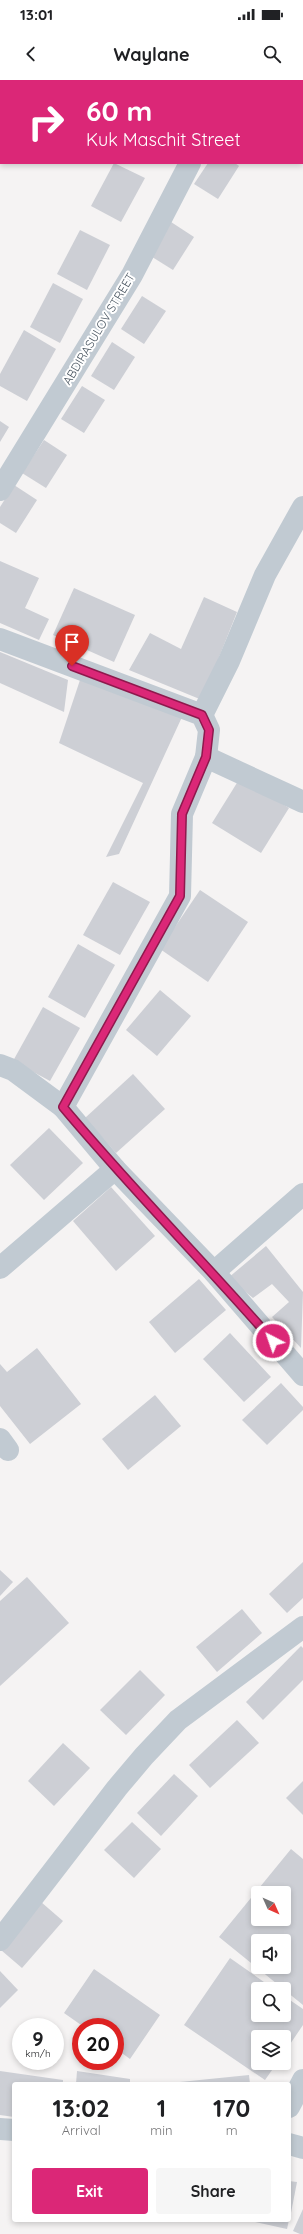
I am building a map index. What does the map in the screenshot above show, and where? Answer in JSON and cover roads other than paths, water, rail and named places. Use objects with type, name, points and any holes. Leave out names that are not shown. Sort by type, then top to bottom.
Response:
[{"type":"lane","name":"ABDIRASULOV STREET","points":[[0,490],[132,275],[189,164]]},
{"type":"lane","points":[[202,715],[229,661],[265,574],[303,507]]},
{"type":"lane","points":[[0,639],[202,715],[209,730],[206,757],[182,814],[180,896],[63,1107]]},
{"type":"lane","points":[[206,757],[303,802]]},
{"type":"lane","points":[[0,1065],[13,1070],[63,1107],[115,1169],[214,1272],[303,1375]]},
{"type":"lane","points":[[0,1268],[115,1169]]},
{"type":"lane","points":[[214,1272],[303,1194]]},
{"type":"lane","points":[[0,1940],[117,1788],[144,1756],[178,1720],[303,1627]]},
{"type":"lane","points":[[291,2103],[303,2080]]},
{"type":"lane","points":[[0,2129],[12,2130]]},
{"type":"lane","points":[[291,2145],[303,2148]]}]
